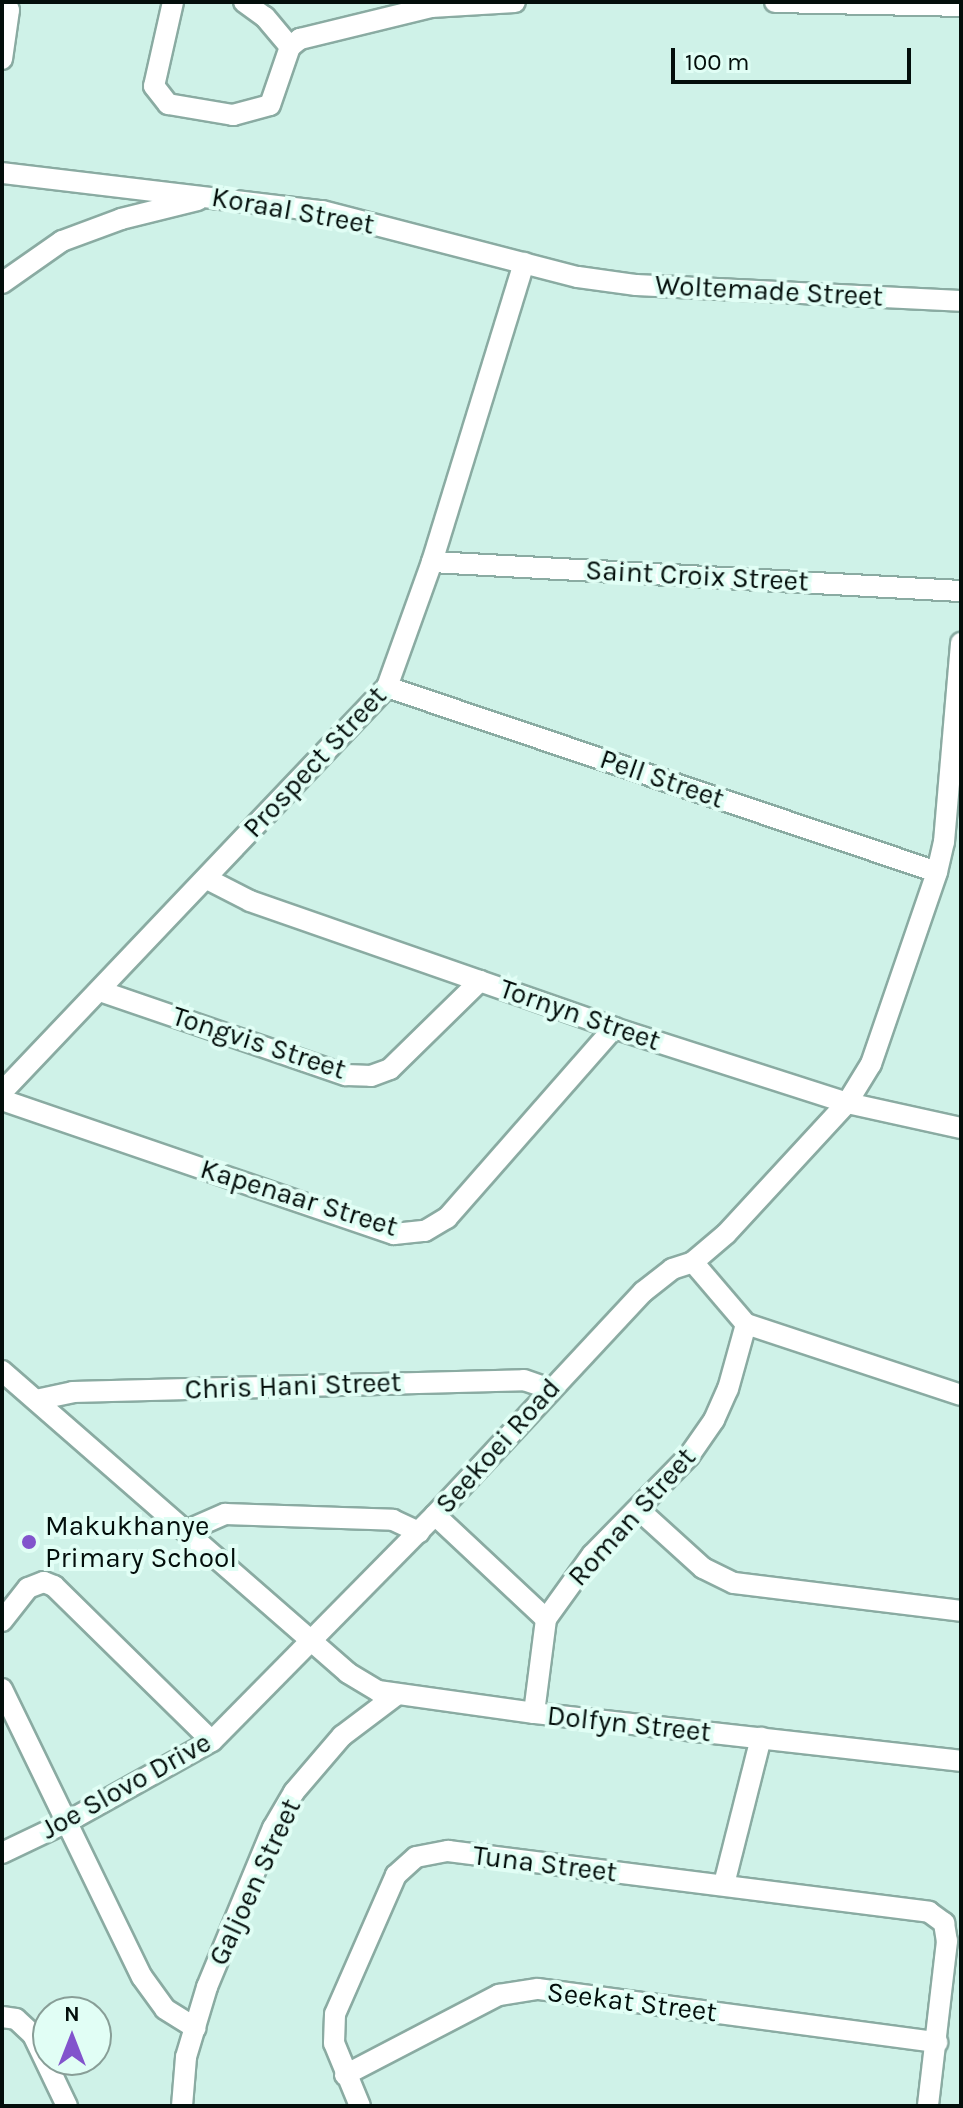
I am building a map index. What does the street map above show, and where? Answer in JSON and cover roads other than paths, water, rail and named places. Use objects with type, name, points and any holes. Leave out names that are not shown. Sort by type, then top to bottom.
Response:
[{"type":"street","points":[[2,59],[9,10],[6,2]]},
{"type":"street","points":[[173,2],[154,86],[168,104],[233,115],[270,105],[290,47],[300,39],[431,5],[515,2]]},
{"type":"street","points":[[244,2],[265,17],[290,47]]},
{"type":"street","points":[[775,2],[961,6]]},
{"type":"street","name":"Koraal Street","points":[[2,173],[217,196],[322,211],[578,277]]},
{"type":"street","points":[[2,283],[62,241],[158,208],[217,196]]},
{"type":"street","name":"Prospect Street","points":[[2,1092],[387,687],[432,562],[524,263]]},
{"type":"street","name":"Woltemade Street","points":[[578,277],[636,285],[961,301]]},
{"type":"street","name":"Saint Croix Street","points":[[432,562],[961,591]]},
{"type":"street","name":"Seekoei Road","points":[[313,1642],[643,1292],[672,1269],[693,1262],[726,1234],[847,1103],[871,1064],[937,872],[952,845],[961,643]]},
{"type":"street","name":"Pell Street","points":[[387,687],[937,872]]},
{"type":"street","name":"Tornyn Street","points":[[207,879],[250,901],[614,1028],[847,1103],[961,1128]]},
{"type":"street","name":"Tongvis Street","points":[[100,991],[346,1075],[371,1076],[390,1069],[480,981]]},
{"type":"street","name":"Kapenaar Street","points":[[2,1100],[394,1234],[425,1231],[447,1218],[614,1028]]},
{"type":"street","points":[[693,1262],[746,1324],[961,1395]]},
{"type":"street","name":"Roman Street","points":[[534,1713],[546,1619],[592,1555],[689,1456],[714,1420],[728,1389],[746,1324]]},
{"type":"street","name":"Dolfyn Street","points":[[2,1371],[348,1673],[378,1691],[395,1696],[534,1713],[961,1761]]},
{"type":"street","name":"Chris Hani Street","points":[[36,1400],[73,1392],[524,1380],[550,1389]]},
{"type":"street","points":[[639,1510],[703,1568],[734,1583],[961,1611]]},
{"type":"street","points":[[186,1531],[225,1514],[248,1514],[393,1520],[419,1532]]},
{"type":"street","points":[[435,1515],[546,1619]]},
{"type":"street","points":[[2,1621],[28,1588],[44,1582],[54,1586],[212,1741]]},
{"type":"street","name":"Joe Slovo Drive","points":[[2,1853],[67,1822],[212,1741],[313,1642]]},
{"type":"street","points":[[2,1689],[142,1977],[165,2009],[195,2028]]},
{"type":"street","name":"Galjoen Street","points":[[182,2106],[186,2057],[207,1987],[273,1828],[294,1792],[342,1736],[395,1696]]},
{"type":"street","points":[[724,1884],[761,1738]]},
{"type":"street","name":"Tuna Street","points":[[360,2106],[334,2043],[335,2014],[396,1875],[416,1857],[448,1851],[929,1912],[944,1923],[947,1941],[937,2042]]},
{"type":"street","name":"Seekat Street","points":[[345,2075],[499,1995],[538,1989],[937,2042]]},
{"type":"street","points":[[2,2017],[16,2019],[33,2035],[67,2106]]},
{"type":"street","points":[[928,2106],[937,2042]]},
{"type":"place","name":"Makukhanye Primary School","points":[[29,1542]]}]
